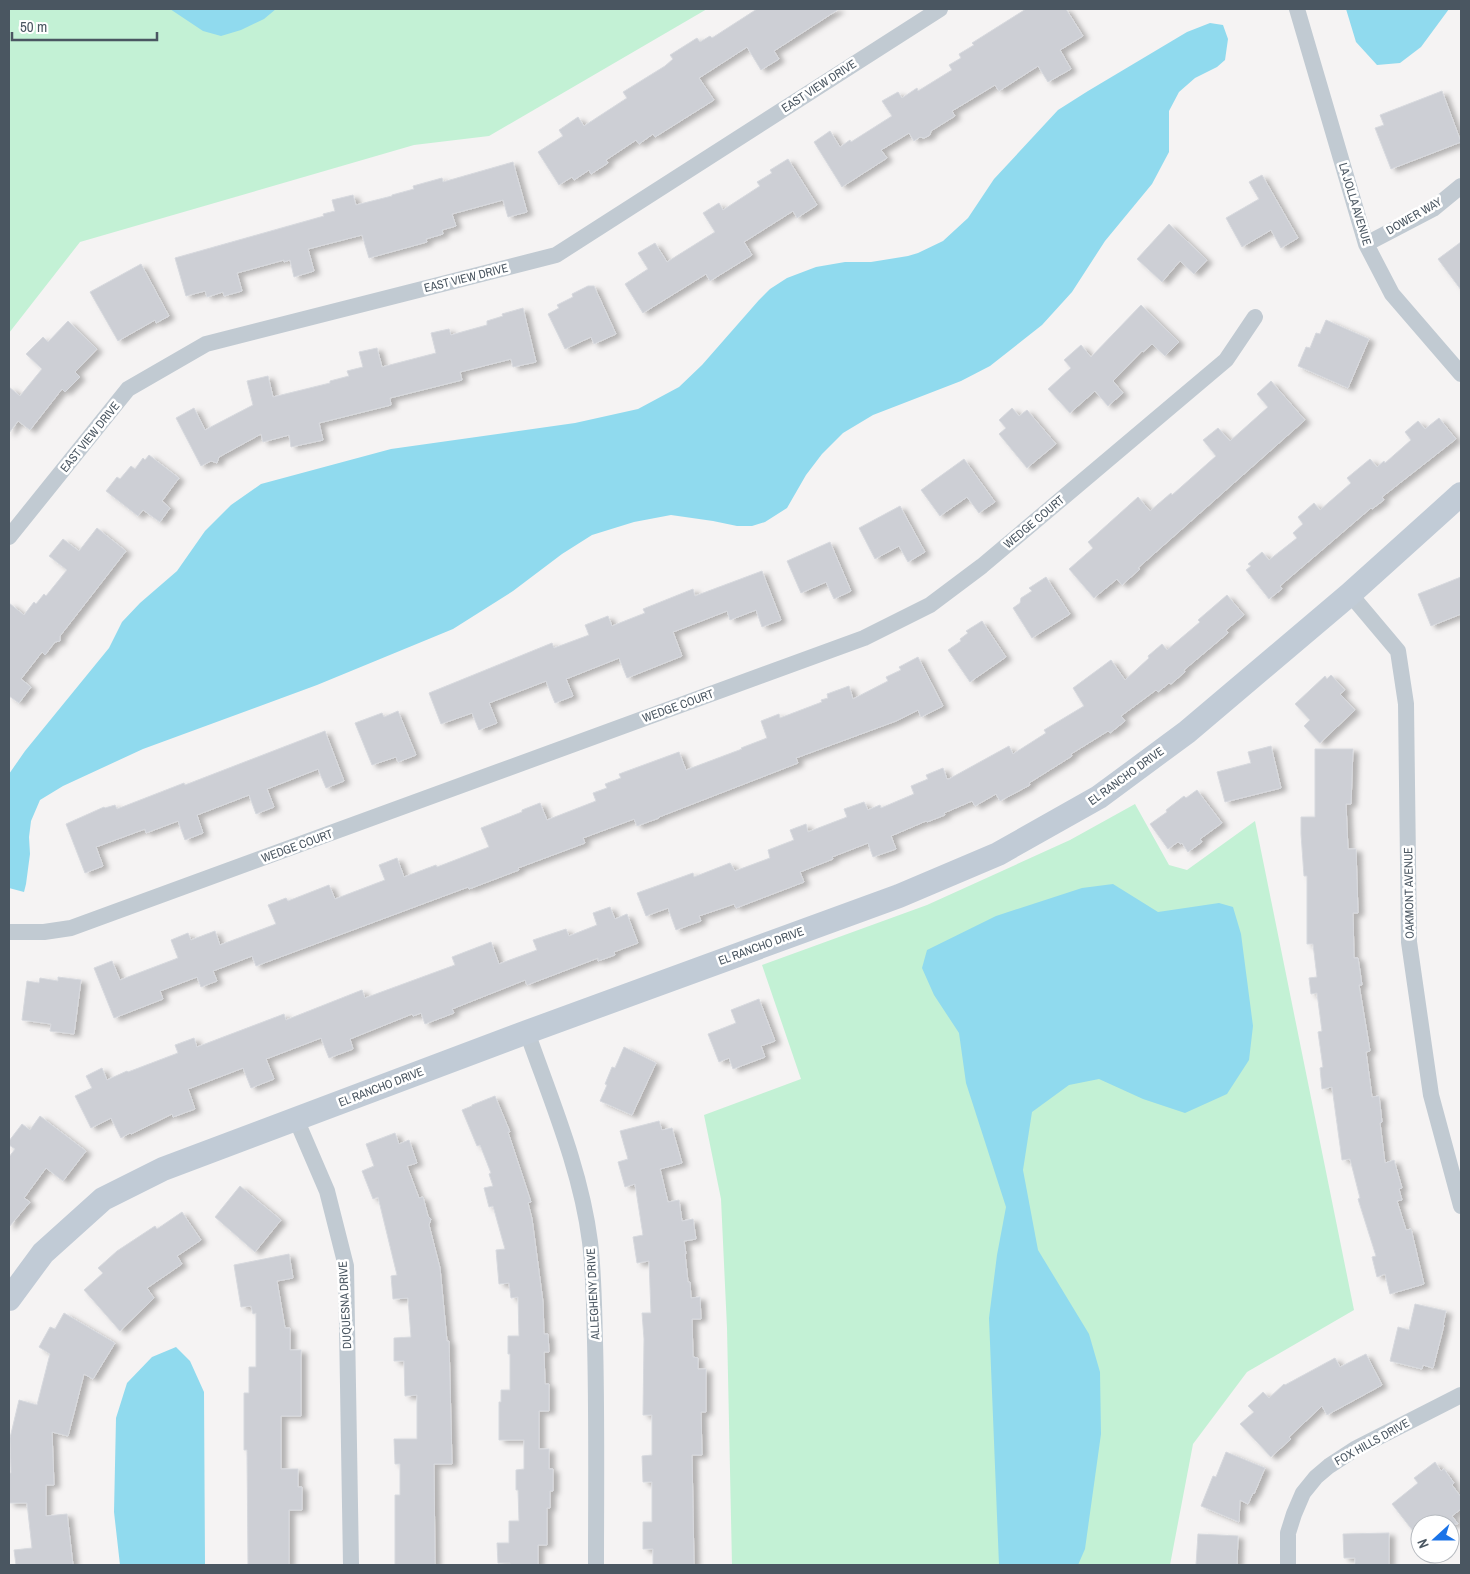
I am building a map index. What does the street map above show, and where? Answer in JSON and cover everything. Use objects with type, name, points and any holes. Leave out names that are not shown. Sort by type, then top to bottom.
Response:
[{"type":"street","name":"EAST VIEW DRIVE","points":[[9,537],[128,389],[206,344],[556,255],[940,9]]},
{"type":"street","name":"LA JOLLA AVENUE","points":[[1297,9],[1366,244],[1392,294],[1461,374]]},
{"type":"street","name":"DOWER WAY","points":[[1366,244],[1433,208],[1461,186]]},
{"type":"street","name":"WEDGE COURT","points":[[9,932],[44,932],[70,928],[864,638],[930,605],[982,566],[1226,360],[1255,316]]},
{"type":"street","name":"EL RANCHO DRIVE","points":[[9,1299],[43,1252],[103,1199],[163,1169],[527,1032],[899,896],[998,854],[1099,797],[1187,732],[1350,594],[1461,494]]},
{"type":"street","name":"OAKMONT AVENUE","points":[[1350,594],[1398,651],[1406,704],[1409,942],[1431,1095],[1461,1206]]},
{"type":"street","name":"ALLEGHENY DRIVE","points":[[527,1032],[566,1143],[583,1202],[590,1243],[596,1371],[596,1565]]},
{"type":"street","name":"DUQUESNA DRIVE","points":[[296,1119],[327,1191],[346,1266],[351,1565]]},
{"type":"street","name":"FOX HILLS DRIVE","points":[[1288,1565],[1288,1534],[1292,1520],[1303,1493],[1316,1477],[1355,1449],[1461,1394]]},
{"type":"green space","points":[[9,9],[707,9],[489,136],[414,145],[80,242],[9,333]]},
{"type":"green space","points":[[1135,804],[1169,865],[1187,870],[1255,821],[1354,1310],[1247,1372],[1193,1444],[1170,1565],[732,1565],[727,1328],[721,1199],[704,1115],[801,1079],[762,965],[927,905],[1070,840]]},
{"type":"water","points":[[170,9],[276,9],[264,19],[241,30],[221,36],[203,31]]},
{"type":"water","points":[[1346,9],[1449,9],[1421,47],[1400,63],[1377,65],[1356,42]]},
{"type":"water","points":[[1210,23],[1223,25],[1228,39],[1225,60],[1217,67],[1195,78],[1179,92],[1169,111],[1169,152],[1152,184],[1105,241],[1072,292],[1042,325],[990,366],[961,381],[873,415],[843,433],[822,454],[806,475],[787,508],[765,522],[752,526],[737,526],[671,515],[634,522],[592,535],[562,554],[513,591],[453,629],[317,685],[143,749],[63,786],[40,800],[31,821],[29,837],[30,854],[24,892],[9,888],[9,774],[25,751],[109,648],[122,622],[140,603],[177,571],[205,531],[231,505],[261,484],[391,449],[575,423],[638,409],[679,387],[702,365],[759,300],[770,289],[787,278],[816,267],[845,262],[871,262],[908,256],[943,241],[968,218],[994,179],[1058,110],[1187,32]]},
{"type":"water","points":[[1113,884],[1158,912],[1219,903],[1233,907],[1241,934],[1253,1026],[1249,1060],[1227,1094],[1185,1113],[1143,1099],[1099,1079],[1069,1085],[1032,1112],[1023,1170],[1038,1250],[1089,1334],[1100,1372],[1101,1434],[1085,1549],[1078,1565],[999,1565],[989,1318],[997,1255],[1006,1207],[966,1083],[959,1033],[934,995],[922,968],[927,950],[996,916],[1082,888]]},
{"type":"water","points":[[176,1347],[190,1361],[204,1392],[205,1565],[120,1565],[114,1512],[116,1418],[127,1383],[152,1357]]},
{"type":"building","points":[[757,9],[839,9],[774,51],[779,59],[761,70],[747,47],[699,78],[714,100],[655,137],[653,134],[639,144],[636,140],[606,160],[608,163],[591,174],[589,170],[574,180],[572,177],[559,185],[538,152],[563,136],[559,130],[578,117],[584,126],[627,98],[623,92],[665,66],[673,59],[670,55],[697,38],[700,42],[710,36],[712,38]]},
{"type":"building","points":[[1026,9],[1066,9],[1083,36],[1060,50],[1071,69],[1048,82],[1038,66],[999,91],[995,85],[952,111],[955,116],[931,131],[930,135],[924,138],[920,137],[914,141],[909,133],[881,150],[887,158],[842,187],[814,142],[830,131],[840,147],[850,140],[851,142],[892,116],[882,101],[898,92],[902,98],[917,88],[918,91],[952,70],[949,65],[961,58],[959,54],[974,45],[972,43]]},
{"type":"building","points":[[1442,91],[1461,142],[1391,169],[1375,128],[1384,125],[1380,115]]},
{"type":"building","points":[[788,159],[817,205],[797,218],[793,211],[744,242],[752,255],[710,281],[706,274],[643,313],[625,284],[648,269],[638,253],[655,243],[667,262],[715,232],[703,213],[719,203],[723,210],[760,186],[757,182],[772,173],[770,170]]},
{"type":"building","points":[[513,162],[527,212],[508,217],[503,200],[452,214],[456,226],[442,230],[443,234],[426,239],[427,242],[369,258],[362,235],[308,249],[314,271],[294,277],[290,260],[284,262],[284,260],[237,273],[242,291],[224,296],[223,292],[207,297],[205,291],[186,296],[175,258],[324,216],[323,214],[335,211],[332,200],[353,195],[356,205],[392,196],[414,189],[413,186],[442,178],[443,182]]},
{"type":"building","points":[[1262,175],[1298,238],[1281,248],[1271,230],[1242,247],[1226,218],[1259,199],[1249,182]]},
{"type":"building","points":[[1169,224],[1207,260],[1194,274],[1180,261],[1162,282],[1137,259]]},
{"type":"building","points":[[1461,242],[1461,290],[1438,259]]},
{"type":"building","points":[[141,264],[169,316],[156,323],[155,320],[118,341],[90,292]]},
{"type":"building","points":[[588,286],[594,286],[616,334],[594,344],[591,337],[565,349],[548,314],[559,308],[557,305],[573,297],[572,294]]},
{"type":"building","points":[[1141,305],[1179,342],[1165,356],[1152,344],[1142,351],[1113,381],[1123,393],[1108,406],[1095,391],[1070,413],[1048,389],[1071,368],[1064,360],[1081,345],[1091,357]]},
{"type":"building","points":[[523,308],[536,362],[513,367],[511,359],[460,372],[462,380],[390,398],[391,405],[319,423],[323,440],[291,447],[289,435],[263,442],[261,434],[219,457],[217,463],[211,461],[201,466],[176,418],[194,408],[205,430],[253,405],[247,381],[268,376],[273,397],[330,383],[330,381],[349,376],[347,371],[363,367],[359,352],[377,348],[382,367],[436,353],[431,333],[449,329],[451,335],[487,325],[487,321]]},
{"type":"building","points":[[1326,320],[1369,339],[1348,388],[1298,366],[1306,347],[1310,348],[1316,333],[1320,334]]},
{"type":"building","points":[[68,321],[97,349],[75,372],[80,377],[65,392],[62,389],[30,430],[18,421],[9,433],[9,387],[20,396],[42,369],[26,354],[43,337],[48,342]]},
{"type":"building","points":[[1271,381],[1305,420],[1138,568],[1140,569],[1122,585],[1117,579],[1094,598],[1069,569],[1093,548],[1088,542],[1138,497],[1150,511],[1171,493],[1172,495],[1216,456],[1203,440],[1218,428],[1230,441],[1268,407],[1257,394]]},
{"type":"building","points":[[1012,408],[1019,416],[1027,410],[1056,444],[1027,468],[999,434],[1006,428],[999,420]]},
{"type":"building","points":[[1439,418],[1456,439],[1382,497],[1384,500],[1371,508],[1280,586],[1282,589],[1269,599],[1246,570],[1251,566],[1248,564],[1262,552],[1269,560],[1297,538],[1293,533],[1303,524],[1298,517],[1314,503],[1320,510],[1351,483],[1347,478],[1370,459],[1377,467],[1384,461],[1385,463],[1411,440],[1405,432],[1418,421],[1425,429]]},
{"type":"building","points":[[149,455],[179,478],[162,501],[170,508],[160,522],[143,510],[138,516],[106,491],[117,477],[120,479],[131,466],[135,469],[143,458],[145,460]]},
{"type":"building","points":[[964,459],[995,502],[979,513],[967,497],[940,516],[921,490]]},
{"type":"building","points":[[900,506],[925,552],[908,562],[899,546],[875,559],[859,528]]},
{"type":"building","points":[[97,528],[126,551],[60,636],[60,641],[55,642],[45,655],[42,652],[21,679],[31,687],[19,703],[9,696],[9,603],[24,615],[34,602],[36,604],[44,594],[46,596],[67,570],[49,556],[63,539],[79,551]]},
{"type":"building","points":[[830,542],[851,591],[834,599],[826,582],[801,593],[787,561]]},
{"type":"building","points":[[762,571],[781,620],[762,627],[756,610],[730,620],[727,611],[673,632],[682,656],[627,678],[619,658],[566,679],[573,696],[555,703],[546,681],[489,703],[497,723],[479,730],[472,713],[441,724],[429,693],[552,643],[554,648],[589,635],[585,625],[608,616],[612,626],[645,613],[643,609],[693,589],[695,596]]},
{"type":"building","points":[[1046,577],[1070,614],[1032,638],[1013,608],[1020,603],[1021,598],[1032,591],[1029,588]]},
{"type":"building","points":[[1461,577],[1461,614],[1431,626],[1418,594]]},
{"type":"building","points":[[1227,595],[1244,615],[1226,630],[1228,633],[1184,670],[1185,672],[1171,684],[1169,683],[1158,692],[1156,690],[1121,716],[1125,721],[1110,733],[1108,731],[1071,754],[1072,756],[1029,783],[1030,785],[1000,801],[996,794],[975,806],[972,801],[944,813],[945,815],[891,836],[896,849],[873,857],[868,843],[800,872],[804,882],[736,908],[734,904],[699,916],[701,921],[676,930],[668,908],[646,916],[637,893],[693,873],[694,877],[730,863],[735,871],[770,858],[768,850],[794,840],[790,830],[806,824],[808,832],[847,817],[844,809],[864,802],[868,810],[880,805],[881,808],[914,794],[911,786],[928,779],[926,775],[943,768],[947,779],[949,779],[1009,746],[1013,754],[1046,733],[1044,730],[1084,706],[1073,688],[1111,660],[1125,680],[1162,644],[1167,650],[1200,622],[1198,620]]},
{"type":"building","points":[[982,621],[1006,657],[970,682],[948,650],[961,641],[960,639],[968,633],[966,631]]},
{"type":"building","points":[[918,657],[943,706],[921,717],[918,710],[896,721],[796,758],[798,763],[659,818],[637,826],[634,819],[583,838],[585,843],[518,868],[519,870],[469,889],[468,887],[256,966],[252,956],[213,971],[217,981],[201,987],[197,977],[160,991],[163,999],[114,1018],[94,968],[112,961],[120,980],[178,958],[171,940],[188,933],[191,940],[215,931],[220,945],[276,924],[268,905],[286,898],[288,901],[329,885],[335,899],[385,880],[379,865],[397,858],[404,877],[436,865],[437,867],[489,847],[481,828],[522,812],[522,810],[540,803],[547,820],[596,801],[593,793],[607,788],[605,784],[621,778],[619,774],[679,752],[686,770],[742,749],[767,738],[761,721],[779,714],[780,718],[822,702],[821,700],[828,698],[827,694],[849,686],[853,699],[888,681],[886,677],[901,670],[899,667]]},
{"type":"building","points":[[1331,675],[1345,690],[1340,694],[1355,710],[1320,743],[1304,726],[1310,720],[1295,704],[1325,676],[1327,679]]},
{"type":"building","points":[[398,711],[416,755],[398,762],[396,757],[372,765],[355,723],[382,713],[384,717]]},
{"type":"building","points":[[325,731],[344,781],[326,788],[318,769],[267,789],[274,807],[256,814],[249,795],[197,815],[203,833],[185,840],[178,821],[146,833],[145,829],[96,847],[103,866],[85,873],[66,824],[104,807],[115,805],[117,809],[184,783],[185,785]]},
{"type":"building","points":[[1271,746],[1281,788],[1225,802],[1217,772],[1251,763],[1248,752]]},
{"type":"building","points":[[1315,749],[1353,749],[1351,804],[1346,804],[1348,849],[1356,849],[1358,913],[1353,913],[1354,958],[1358,958],[1362,985],[1359,985],[1370,1051],[1366,1052],[1372,1097],[1379,1096],[1385,1163],[1394,1160],[1402,1188],[1399,1189],[1402,1200],[1397,1201],[1406,1230],[1411,1229],[1424,1284],[1390,1294],[1385,1274],[1377,1277],[1372,1257],[1376,1256],[1358,1199],[1360,1198],[1350,1159],[1342,1160],[1332,1087],[1322,1089],[1320,1068],[1323,1067],[1318,1032],[1322,1031],[1317,993],[1311,994],[1309,978],[1317,977],[1313,944],[1307,944],[1307,876],[1304,876],[1301,834],[1301,817],[1315,817]]},
{"type":"building","points":[[1197,790],[1222,823],[1200,839],[1202,842],[1188,852],[1182,843],[1178,842],[1168,849],[1150,824],[1167,812],[1166,810],[1184,796],[1186,798]]},
{"type":"building","points":[[610,907],[615,919],[627,914],[638,943],[614,952],[615,955],[598,961],[598,958],[527,985],[525,980],[452,1009],[454,1013],[425,1024],[421,1013],[413,1016],[412,1014],[350,1039],[353,1049],[329,1058],[321,1038],[266,1059],[274,1079],[251,1088],[243,1068],[188,1089],[195,1109],[173,1117],[172,1114],[121,1138],[111,1118],[91,1128],[75,1096],[92,1088],[86,1076],[102,1068],[107,1080],[178,1053],[175,1045],[194,1038],[197,1047],[284,1014],[286,1020],[362,990],[365,998],[455,965],[452,957],[491,942],[499,964],[537,950],[533,940],[566,929],[569,936],[597,925],[593,913]]},
{"type":"building","points":[[58,977],[81,980],[74,1034],[50,1031],[51,1024],[22,1020],[27,981],[39,983],[40,978],[58,981]]},
{"type":"building","points":[[759,999],[775,1041],[761,1046],[765,1057],[733,1069],[729,1058],[719,1062],[708,1034],[736,1023],[731,1010]]},
{"type":"building","points":[[624,1047],[656,1063],[632,1115],[600,1101],[612,1067],[615,1068]]},
{"type":"building","points":[[495,1096],[510,1132],[508,1132],[531,1202],[528,1203],[532,1219],[543,1302],[544,1334],[548,1334],[549,1352],[544,1352],[545,1384],[549,1384],[549,1411],[539,1411],[539,1449],[549,1449],[549,1469],[553,1469],[553,1491],[550,1491],[550,1508],[547,1508],[547,1545],[538,1545],[538,1565],[498,1563],[497,1543],[509,1543],[509,1521],[519,1521],[516,1470],[524,1469],[524,1440],[499,1440],[499,1402],[501,1402],[501,1390],[510,1390],[508,1336],[519,1336],[518,1297],[511,1298],[509,1283],[499,1284],[496,1250],[505,1249],[493,1206],[489,1207],[484,1188],[493,1186],[489,1174],[491,1173],[480,1145],[477,1146],[462,1110]]},
{"type":"building","points":[[40,1116],[86,1151],[63,1181],[46,1168],[24,1198],[30,1202],[9,1227],[9,1157],[15,1149],[9,1145],[9,1141],[22,1124],[30,1130]]},
{"type":"building","points":[[659,1121],[662,1130],[672,1128],[682,1163],[660,1169],[668,1202],[679,1200],[682,1221],[693,1219],[696,1239],[684,1241],[691,1298],[700,1297],[701,1319],[692,1319],[693,1357],[698,1358],[698,1369],[706,1369],[706,1412],[701,1412],[702,1455],[692,1455],[694,1565],[653,1565],[653,1549],[643,1549],[643,1522],[652,1522],[652,1482],[643,1482],[642,1456],[652,1455],[652,1415],[643,1415],[644,1339],[642,1313],[651,1313],[649,1261],[637,1263],[633,1237],[643,1235],[635,1184],[625,1187],[618,1162],[628,1159],[620,1131]]},
{"type":"building","points":[[395,1133],[399,1144],[409,1140],[417,1163],[407,1166],[419,1198],[423,1197],[428,1216],[431,1219],[429,1225],[440,1268],[447,1341],[449,1341],[452,1464],[434,1464],[435,1565],[395,1565],[395,1495],[400,1495],[400,1464],[395,1464],[394,1439],[417,1439],[417,1395],[405,1396],[404,1361],[394,1361],[394,1338],[411,1337],[408,1298],[393,1299],[391,1276],[397,1275],[378,1197],[373,1199],[362,1171],[374,1166],[366,1144]]},
{"type":"building","points":[[240,1186],[281,1220],[255,1252],[215,1217]]},
{"type":"building","points":[[182,1212],[201,1240],[177,1256],[182,1264],[147,1288],[154,1298],[120,1331],[84,1290],[103,1273],[98,1268],[117,1251],[155,1226],[157,1229]]},
{"type":"building","points":[[289,1254],[293,1278],[277,1281],[285,1328],[290,1328],[290,1350],[301,1350],[301,1416],[281,1416],[281,1469],[298,1469],[298,1487],[302,1487],[302,1510],[289,1510],[289,1565],[248,1565],[247,1450],[244,1450],[244,1393],[249,1393],[249,1367],[256,1367],[256,1313],[253,1314],[251,1306],[241,1307],[234,1265]]},
{"type":"building","points":[[1415,1304],[1446,1311],[1433,1368],[1423,1365],[1422,1369],[1390,1361],[1398,1327],[1409,1330]]},
{"type":"building","points":[[64,1313],[115,1343],[93,1379],[84,1374],[68,1436],[52,1432],[54,1485],[46,1485],[46,1516],[67,1514],[73,1565],[16,1565],[14,1550],[32,1548],[27,1503],[9,1503],[9,1473],[11,1473],[10,1438],[19,1400],[37,1405],[50,1354],[39,1347],[50,1327],[55,1329]]},
{"type":"building","points":[[1366,1354],[1382,1385],[1327,1415],[1322,1406],[1271,1457],[1240,1424],[1254,1412],[1248,1406],[1263,1392],[1269,1398],[1284,1384],[1335,1358],[1340,1367]]},
{"type":"building","points":[[1226,1452],[1265,1468],[1248,1504],[1240,1500],[1239,1522],[1201,1506],[1213,1476],[1216,1477]]},
{"type":"building","points":[[1435,1462],[1441,1471],[1444,1469],[1454,1483],[1452,1485],[1461,1497],[1461,1509],[1455,1514],[1410,1514],[1410,1527],[1392,1504],[1418,1483],[1414,1478]]},
{"type":"building","points":[[1389,1533],[1389,1565],[1355,1565],[1355,1558],[1344,1558],[1343,1534]]},
{"type":"building","points":[[1198,1534],[1238,1536],[1237,1565],[1196,1565]]}]
